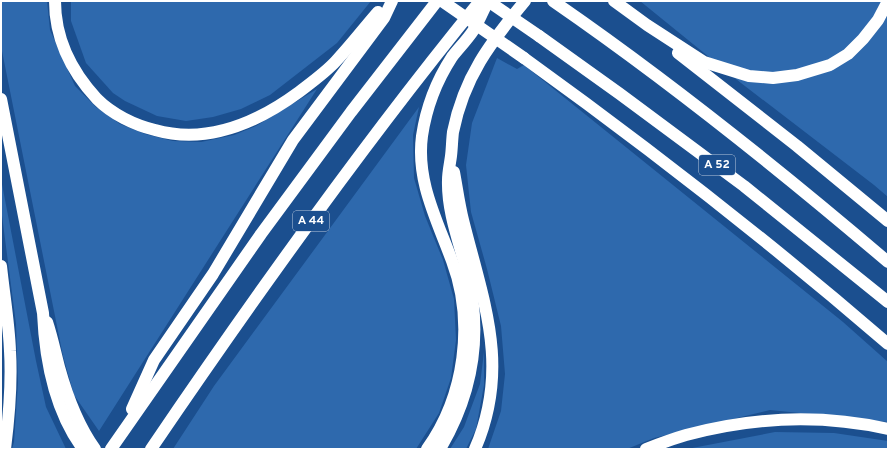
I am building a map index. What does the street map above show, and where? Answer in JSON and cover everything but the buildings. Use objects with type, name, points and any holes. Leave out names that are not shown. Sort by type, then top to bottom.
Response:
[{"type":"highway","points":[[55,1],[57,25],[62,45],[72,66],[84,85],[102,104],[122,118],[144,128],[166,133],[185,135],[225,131],[246,124],[282,104],[336,62],[378,13],[392,1]]},
{"type":"highway","points":[[120,436],[154,360],[213,274],[293,140],[384,18],[392,1]]},
{"type":"highway","name":"A 44","points":[[111,449],[280,209],[351,112],[437,1]]},
{"type":"highway","points":[[442,1],[611,120],[719,204],[888,344]]},
{"type":"highway","name":"A 44","points":[[151,449],[235,326],[334,189],[416,81],[480,1]]},
{"type":"highway","points":[[428,449],[445,417],[459,378],[463,351],[464,316],[459,281],[428,200],[423,179],[421,158],[422,136],[427,112],[434,91],[452,58],[473,31],[488,1]]},
{"type":"highway","name":"A 52","points":[[488,1],[620,94],[744,186],[888,302]]},
{"type":"highway","points":[[440,449],[463,402],[473,360],[475,337],[473,298],[449,199],[448,180],[453,133],[468,85],[479,63],[491,44],[525,1]]},
{"type":"highway","points":[[614,1],[647,25],[704,62],[749,76],[773,78],[797,75],[830,65],[848,54],[863,39],[878,20],[888,1]]},
{"type":"highway","name":"A 52","points":[[557,4],[708,116],[775,168],[888,262]]},
{"type":"highway","points":[[647,25],[679,53],[797,146],[888,221]]},
{"type":"highway","points":[[1,99],[43,313],[53,338],[68,396],[71,419],[83,449]]},
{"type":"highway","points":[[451,155],[462,220],[481,286],[488,317],[491,346],[491,397],[486,419],[475,449]]},
{"type":"highway","points":[[1,266],[10,352],[11,385],[9,420],[5,449]]},
{"type":"highway","points":[[71,419],[88,438],[95,449]]},
{"type":"highway","points":[[646,449],[719,427],[757,421],[796,419],[830,420],[888,429]]},
{"type":"shaded area","points":[[1,1],[47,1],[50,30],[75,86],[96,107],[120,124],[145,134],[173,141],[201,142],[234,135],[256,126],[317,89],[99,431],[74,395],[63,356],[1,46]]},
{"type":"shaded area","points":[[71,1],[371,1],[337,43],[270,95],[241,109],[213,117],[186,121],[157,116],[125,101],[113,93],[86,63],[71,21]]},
{"type":"shaded area","points":[[640,1],[888,1],[888,197],[741,83]]},
{"type":"shaded area","points":[[497,58],[517,69],[524,65],[843,322],[888,362],[888,422],[770,410],[654,438],[627,449],[488,449],[501,411],[505,374],[501,326],[471,212],[466,165],[472,123]]},
{"type":"shaded area","points":[[419,107],[413,135],[414,178],[425,216],[443,260],[454,299],[456,340],[451,378],[439,413],[416,449],[173,449],[214,386]]},
{"type":"shaded area","points":[[1,179],[46,407],[66,449],[12,449],[14,442],[18,383],[16,324],[1,208]]},
{"type":"shaded area","points":[[484,352],[484,385],[476,429],[466,449],[450,449],[464,427],[480,384]]},
{"type":"shaded area","points":[[775,432],[834,433],[888,441],[888,449],[687,449]]}]
